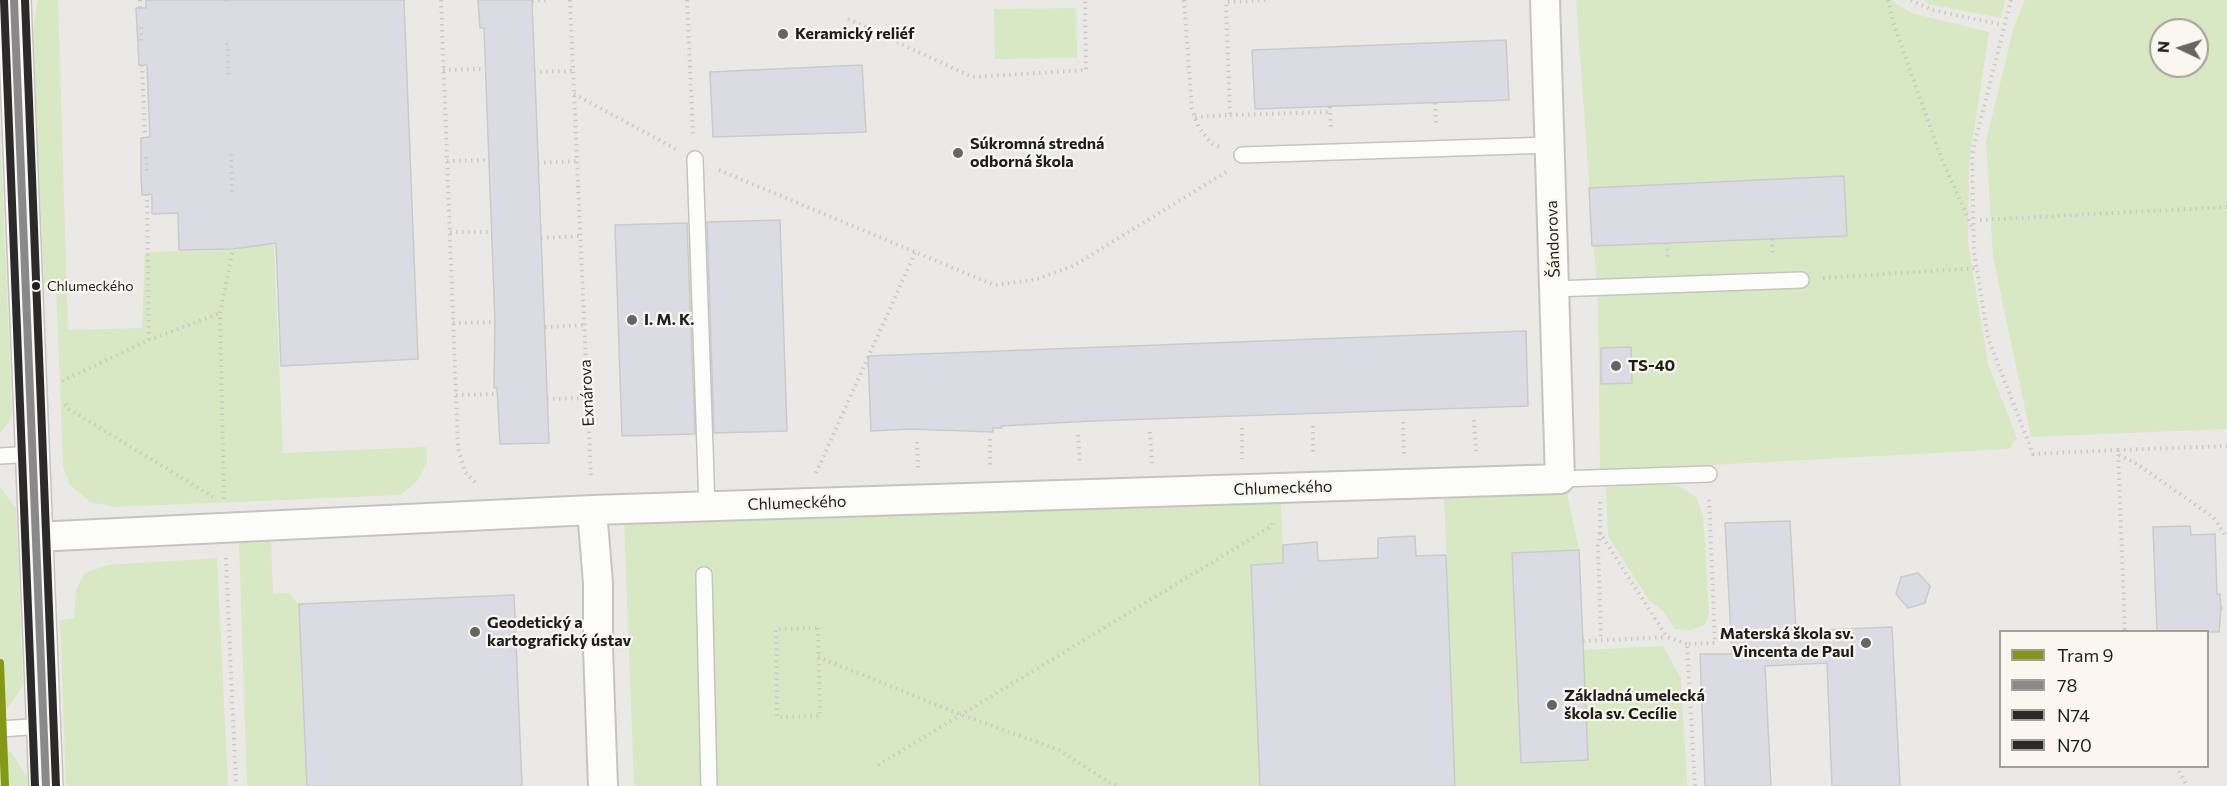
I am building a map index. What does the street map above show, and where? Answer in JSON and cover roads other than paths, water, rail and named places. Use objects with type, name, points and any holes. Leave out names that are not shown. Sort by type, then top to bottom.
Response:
[{"type":"street","points":[[14,0],[16,455],[35,537],[46,786]]},
{"type":"street","name":"Šándorova","points":[[1545,0],[1560,478]]},
{"type":"street","name":"Chlumeckého","points":[[35,537],[592,510],[1560,478]]},
{"type":"street","points":[[592,510],[598,583],[603,786]]},
{"type":"lane","points":[[1242,155],[1550,145]]},
{"type":"lane","points":[[695,159],[707,506]]},
{"type":"lane","points":[[1554,290],[1801,280]]},
{"type":"lane","points":[[1560,478],[1708,474]]},
{"type":"lane","points":[[704,575],[709,786]]},
{"type":"lane","points":[[0,729],[43,726]]},
{"type":"tram line","name":"9","points":[[0,663],[5,786]]},
{"type":"place","name":"Keramický reliéf","points":[[783,34]]},
{"type":"place","name":"Súkromná stredná odborná škola","points":[[958,153]]},
{"type":"place","name":"Chlumeckého","points":[[36,286]]},
{"type":"place","name":"I. M. K.","points":[[632,320]]},
{"type":"place","name":"TS-40","points":[[1616,366]]},
{"type":"place","name":"Geodetický a kartografický ústav","points":[[475,632]]},
{"type":"place","name":"Materská škola sv. Vincenta de Paul","points":[[1866,643]]},
{"type":"place","name":"Základná umelecká škola sv. Cecílie","points":[[1552,705]]}]
